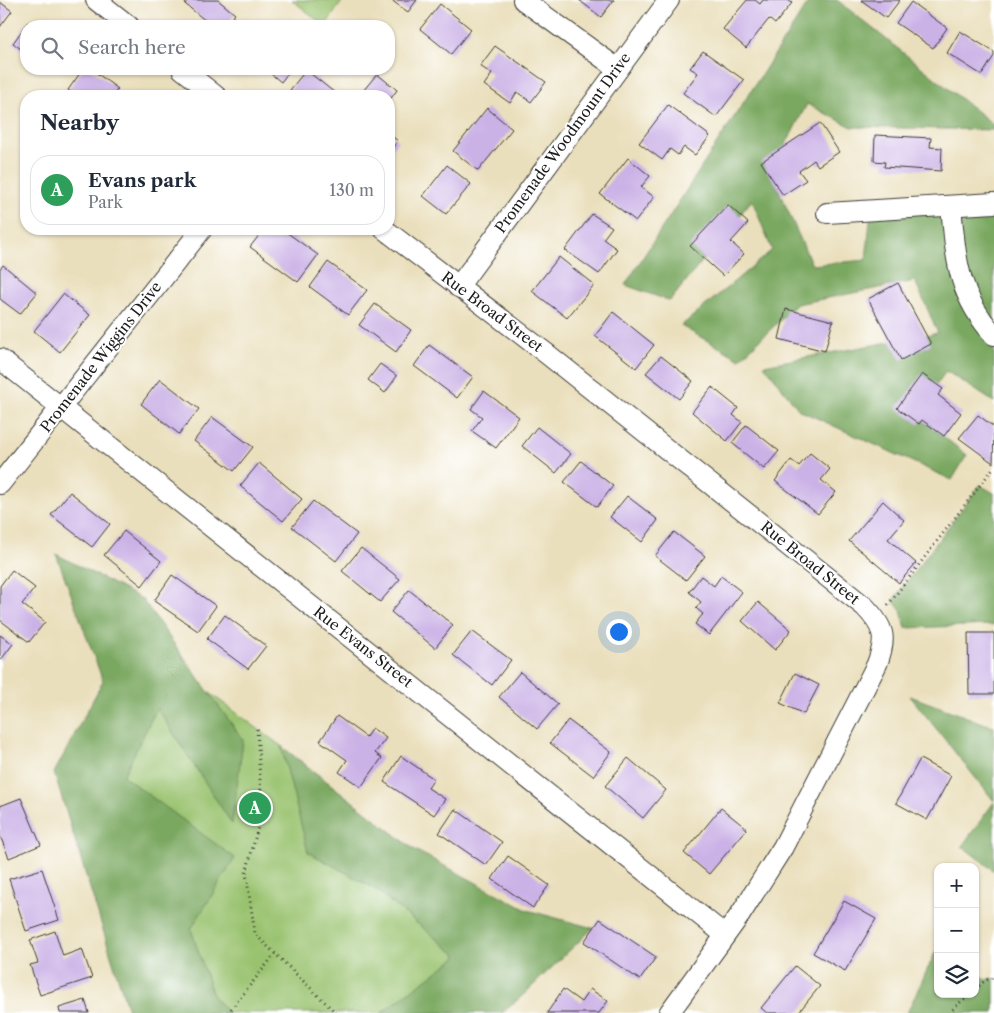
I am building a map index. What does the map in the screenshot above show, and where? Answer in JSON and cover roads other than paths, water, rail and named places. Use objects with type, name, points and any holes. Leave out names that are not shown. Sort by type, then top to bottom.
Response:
[{"type":"street","points":[[96,0],[121,20]]},
{"type":"street","points":[[522,0],[618,69]]},
{"type":"street","name":"Promenade Woodmount Drive","points":[[458,287],[669,0]]},
{"type":"street","points":[[190,75],[208,90]]},
{"type":"street","points":[[827,213],[994,203]]},
{"type":"street","points":[[951,206],[957,266],[966,292],[981,320],[994,335]]},
{"type":"street","name":"Promenade Wiggins Drive","points":[[0,484],[197,235]]},
{"type":"street","name":"Rue Broad Street","points":[[392,235],[555,360],[865,607],[877,620],[883,633],[883,648],[877,664],[783,846],[752,898],[725,935]]},
{"type":"street","name":"Rue Evans Street","points":[[0,359],[725,935]]},
{"type":"street","points":[[669,1013],[725,935]]},
{"type":"place","name":"Evans park","points":[[255,808]]}]
